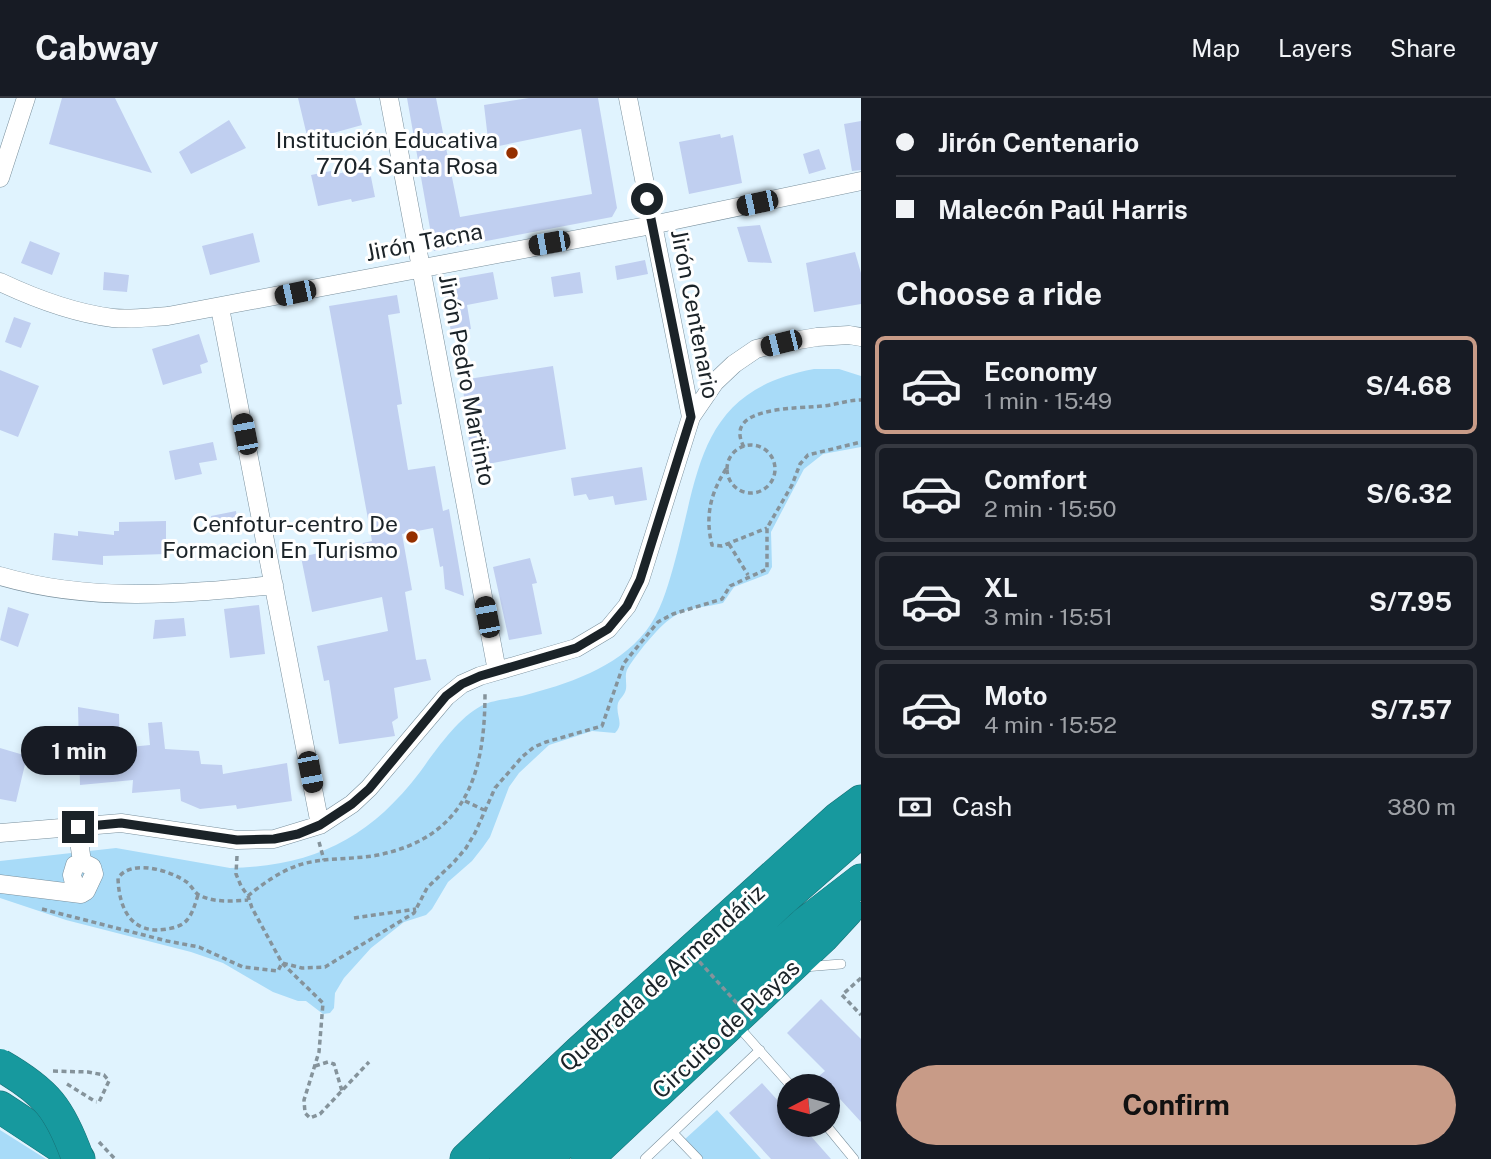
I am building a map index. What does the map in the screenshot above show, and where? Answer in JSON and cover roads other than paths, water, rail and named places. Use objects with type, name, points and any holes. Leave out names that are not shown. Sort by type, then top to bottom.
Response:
[{"type":"highway","name":"Quebrada de Armendáriz","points":[[466,1159],[599,1034],[838,818],[861,801]]},
{"type":"highway","points":[[506,1159],[779,903],[861,831]]},
{"type":"highway","points":[[545,1159],[804,924],[861,880]]},
{"type":"highway","name":"Circuito de Playas","points":[[587,1159],[743,1021],[861,895]]},
{"type":"highway","points":[[0,1065],[16,1074],[51,1102],[85,1153]]},
{"type":"highway","points":[[0,1107],[85,1153]]},
{"type":"street","points":[[0,178],[26,98]]},
{"type":"street","name":"Jirón Pedro Martinto","points":[[389,98],[421,267],[488,673]]},
{"type":"street","name":"Jirón Centenario","points":[[628,98],[691,417]]},
{"type":"street","name":"Jirón Tacna","points":[[0,282],[70,310],[116,318],[168,316],[652,225],[861,181]]},
{"type":"street","points":[[220,308],[320,825]]},
{"type":"street","points":[[0,833],[121,823],[237,840],[274,839],[320,825],[369,789],[446,696],[462,684],[488,673],[576,648],[608,629],[627,606],[640,580],[691,417],[715,382],[734,363],[756,349],[817,337],[861,337]]},
{"type":"street","points":[[0,576],[94,592],[153,595],[274,585]]},
{"type":"street","points":[[0,884],[81,894],[86,891],[94,874],[92,867],[82,862],[78,827]]},
{"type":"lane","points":[[792,967],[841,964]]},
{"type":"lane","points":[[743,1021],[760,1050],[781,1074]]},
{"type":"lane","points":[[645,1159],[760,1050]]},
{"type":"lane","points":[[674,1133],[698,1159]]},
{"type":"lane","points":[[837,1138],[855,1159]]},
{"type":"place","name":"Institución Educativa 7704 Santa Rosa","points":[[512,153]]},
{"type":"place","name":"Cenfotur-centro De Formacion En Turismo","points":[[412,537]]}]
